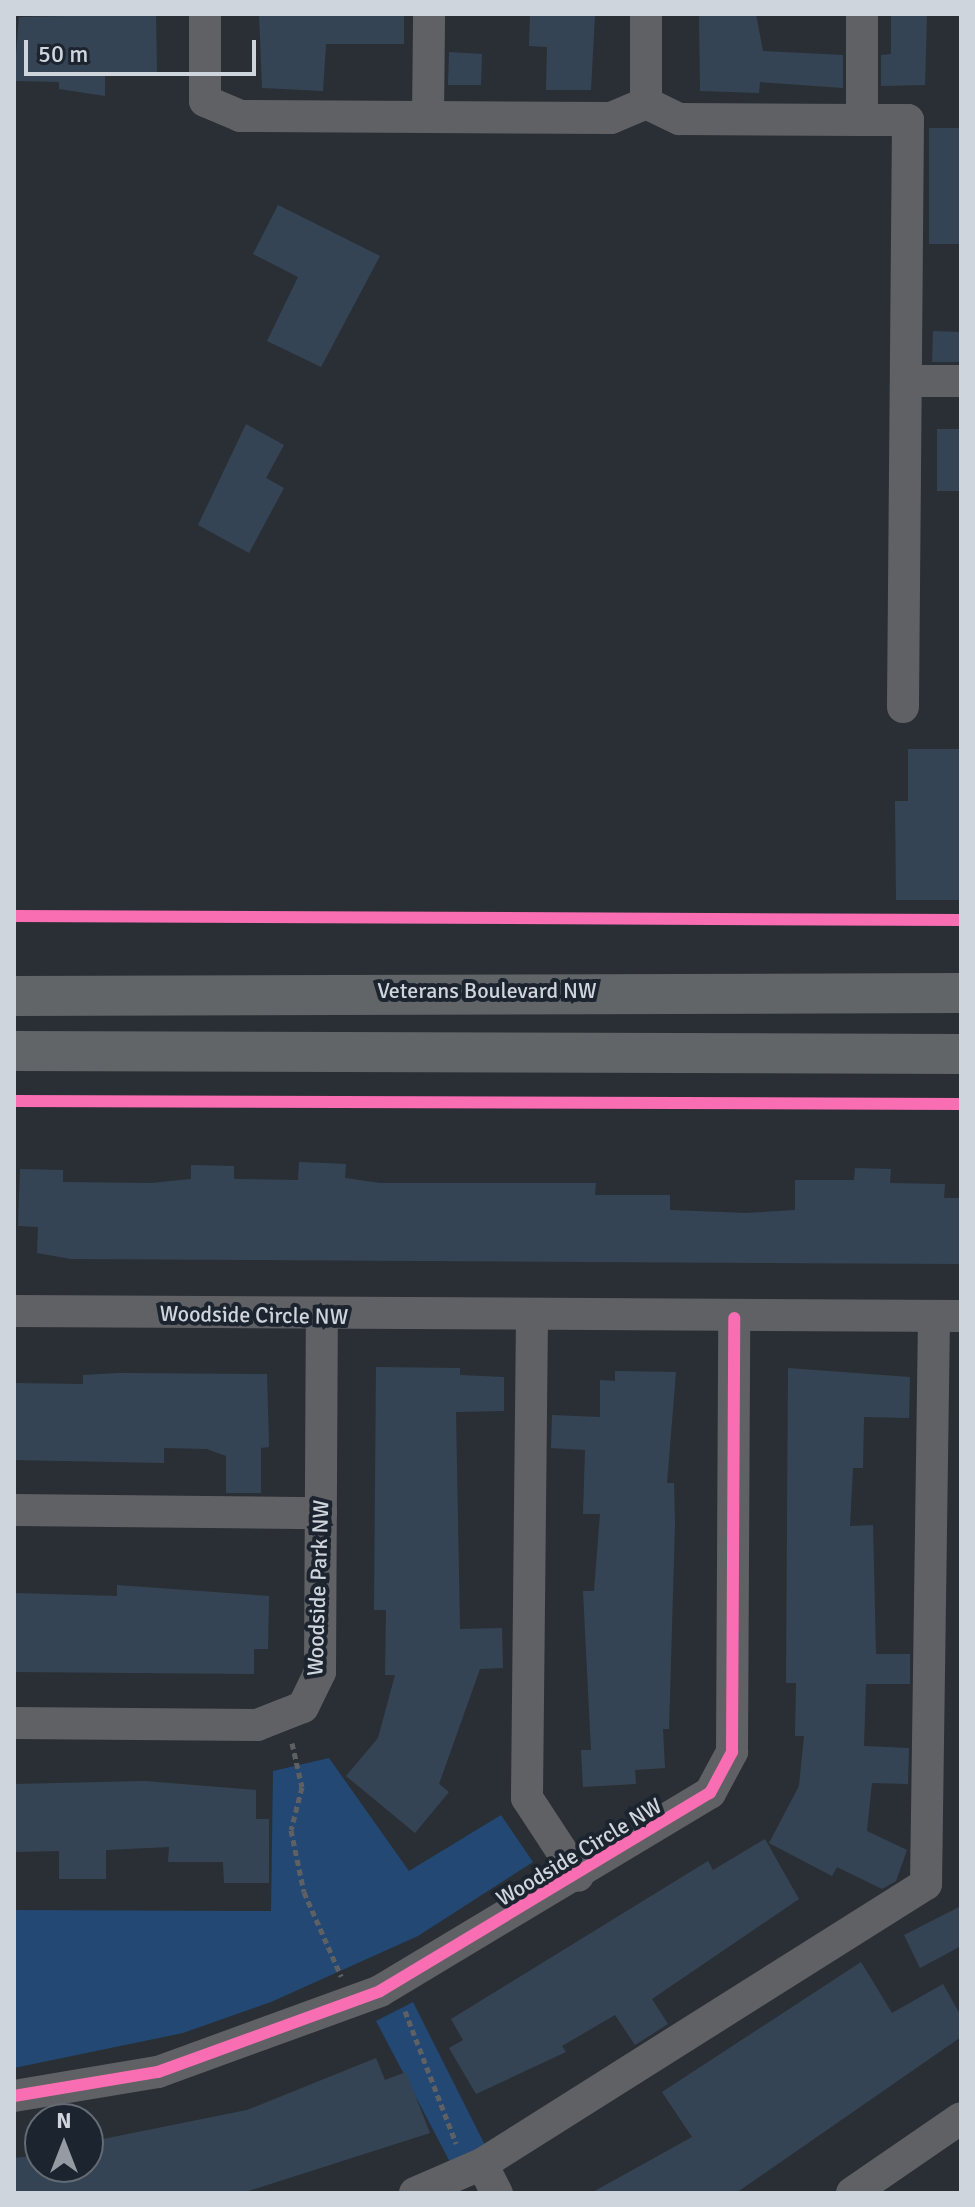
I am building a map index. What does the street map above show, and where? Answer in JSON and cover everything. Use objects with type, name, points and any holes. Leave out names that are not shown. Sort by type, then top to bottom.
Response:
[{"type":"main road","name":"Veterans Boulevard NW","points":[[14,996],[177,990],[961,993]]},
{"type":"main road","points":[[14,1051],[961,1054]]},
{"type":"street","points":[[205,14],[205,101],[240,116],[611,118],[646,103],[679,119],[908,120],[903,707]]},
{"type":"street","points":[[428,117],[429,14]]},
{"type":"street","points":[[646,14],[646,103]]},
{"type":"street","points":[[862,14],[862,120]]},
{"type":"street","points":[[906,381],[961,381]]},
{"type":"street","name":"Woodside Circle NW","points":[[14,1311],[322,1316],[947,1316]]},
{"type":"street","name":"Woodside Park NW","points":[[286,1716],[303,1707],[320,1672],[322,1316]]},
{"type":"street","points":[[415,2193],[474,2167],[926,1884],[947,1316]]},
{"type":"street","points":[[532,1317],[527,1798],[578,1876]]},
{"type":"street","name":"Woodside Circle NW","points":[[14,2096],[158,2072],[354,2002],[391,1984],[701,1802],[728,1769],[734,1318]]},
{"type":"street","points":[[14,1510],[321,1513]]},
{"type":"street","points":[[14,1723],[257,1725],[286,1716]]},
{"type":"street","points":[[852,2193],[961,2118]]},
{"type":"street","points":[[474,2167],[497,2193]]},
{"type":"path","points":[[286,1716],[302,1787],[291,1830],[304,1892],[354,2002]]},
{"type":"path","points":[[391,1984],[421,2042],[474,2167]]},
{"type":"shaded area","points":[[329,1758],[409,1871],[501,1815],[533,1862],[418,1936],[271,2002],[183,2033],[14,2068],[14,1910],[271,1911],[273,1771]]},
{"type":"shaded area","points":[[413,2002],[485,2145],[450,2162],[376,2021]]},
{"type":"building","points":[[156,14],[157,75],[105,75],[105,96],[59,89],[59,82],[14,81],[19,17]]},
{"type":"building","points":[[259,14],[404,14],[404,44],[326,44],[323,91],[262,88]]},
{"type":"building","points":[[530,14],[595,14],[591,90],[546,90],[547,47],[529,46]]},
{"type":"building","points":[[699,14],[756,14],[763,51],[843,55],[843,88],[760,82],[759,93],[700,91]]},
{"type":"building","points":[[891,14],[927,14],[925,85],[881,86],[881,55],[891,54]]},
{"type":"building","points":[[449,52],[482,54],[481,85],[448,85]]},
{"type":"building","points":[[929,128],[961,128],[961,244],[929,244]]},
{"type":"building","points":[[278,205],[380,256],[321,367],[267,341],[298,277],[253,254]]},
{"type":"building","points":[[933,331],[961,332],[961,362],[932,362]]},
{"type":"building","points":[[246,424],[284,445],[266,478],[284,488],[249,553],[198,525]]},
{"type":"building","points":[[937,429],[961,429],[961,491],[937,491]]},
{"type":"building","points":[[908,749],[961,749],[961,900],[896,900],[895,801],[908,801]]},
{"type":"building","points":[[299,1162],[346,1164],[345,1178],[380,1183],[596,1183],[595,1195],[670,1195],[670,1210],[746,1213],[795,1210],[795,1180],[854,1180],[855,1168],[891,1169],[890,1183],[945,1184],[944,1198],[961,1198],[961,1264],[71,1259],[37,1253],[38,1227],[18,1226],[20,1169],[63,1170],[63,1182],[151,1183],[191,1179],[191,1165],[234,1166],[234,1179],[298,1180]]},
{"type":"building","points":[[376,1367],[460,1368],[460,1375],[504,1377],[504,1411],[456,1412],[460,1629],[502,1628],[503,1668],[480,1669],[439,1784],[449,1792],[415,1833],[346,1776],[378,1738],[395,1675],[385,1675],[386,1610],[374,1610]]},
{"type":"building","points":[[788,1368],[910,1377],[909,1418],[864,1417],[863,1468],[853,1468],[850,1526],[873,1525],[876,1654],[910,1654],[910,1684],[866,1684],[864,1746],[909,1748],[908,1784],[872,1783],[867,1831],[907,1850],[896,1881],[882,1889],[837,1867],[832,1876],[769,1843],[799,1786],[804,1736],[795,1736],[796,1683],[786,1683]]},
{"type":"building","points":[[615,1371],[676,1372],[667,1483],[674,1483],[675,1524],[669,1729],[663,1729],[665,1768],[635,1770],[636,1784],[583,1787],[581,1750],[591,1750],[583,1591],[594,1591],[600,1514],[583,1514],[585,1450],[551,1448],[552,1415],[600,1417],[600,1380],[615,1381]]},
{"type":"building","points":[[267,1374],[269,1447],[261,1448],[261,1493],[226,1493],[226,1456],[207,1449],[164,1448],[164,1463],[14,1460],[14,1383],[83,1384],[83,1375]]},
{"type":"building","points":[[117,1585],[269,1596],[268,1649],[254,1649],[254,1674],[14,1672],[14,1593],[117,1596]]},
{"type":"building","points":[[145,1781],[256,1790],[256,1819],[269,1819],[269,1883],[224,1883],[223,1862],[168,1862],[169,1847],[106,1850],[106,1879],[59,1879],[59,1851],[14,1852],[14,1784]]},
{"type":"building","points":[[765,1839],[799,1899],[652,1999],[668,2024],[635,2045],[615,2015],[562,2046],[566,2052],[476,2094],[449,2048],[463,2040],[451,2019],[708,1861],[713,1870]]},
{"type":"building","points":[[961,1906],[961,1946],[920,1968],[904,1935]]},
{"type":"building","points":[[861,1962],[892,2013],[943,1984],[961,2016],[961,2037],[736,2193],[591,2193],[692,2137],[662,2092]]},
{"type":"building","points":[[376,2058],[385,2080],[406,2072],[430,2133],[242,2193],[14,2193],[14,2158],[24,2157],[24,2183],[104,2183],[104,2139],[247,2110]]},
{"type":"cycle path","points":[[14,916],[961,920]]},
{"type":"cycle path","points":[[14,1101],[961,1104]]},
{"type":"cycle path","points":[[14,2096],[158,2072],[380,1991],[710,1793],[732,1752],[734,1318]]}]
